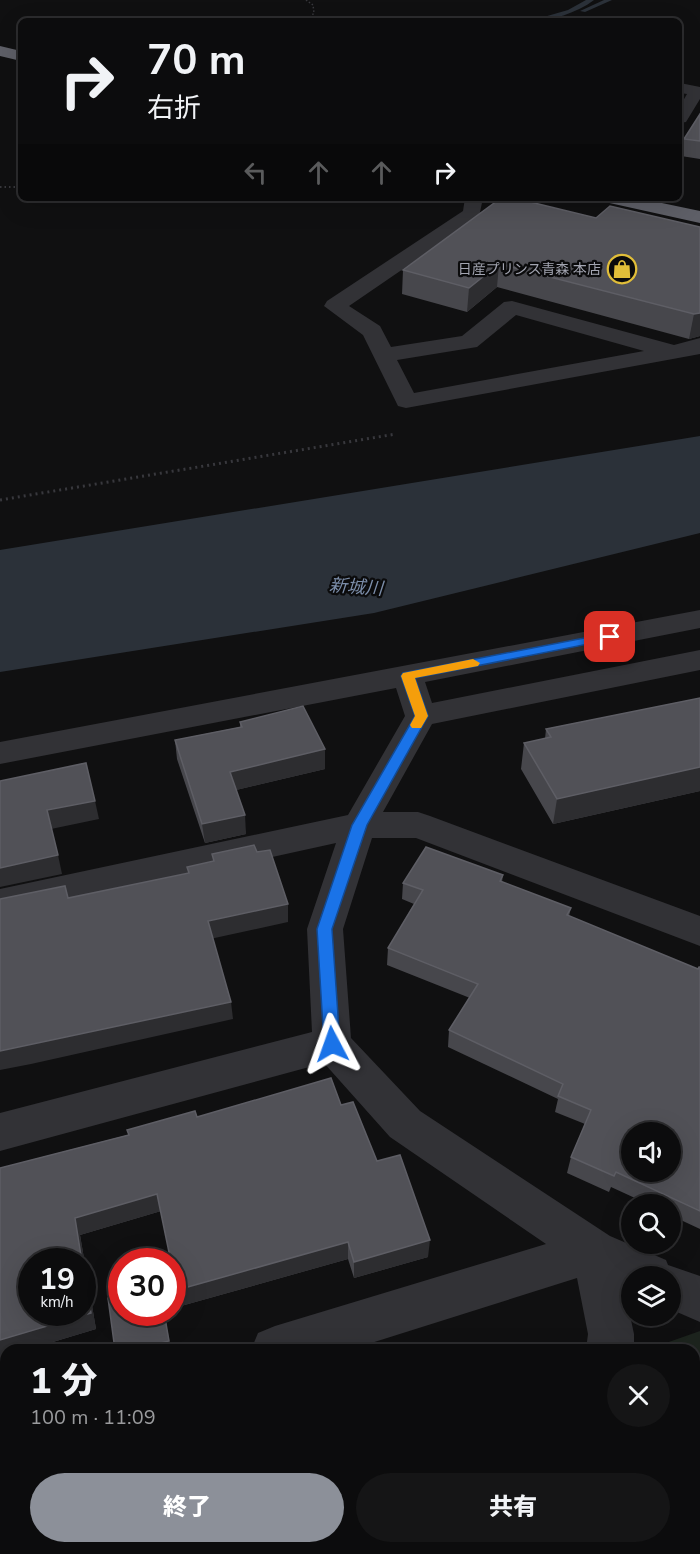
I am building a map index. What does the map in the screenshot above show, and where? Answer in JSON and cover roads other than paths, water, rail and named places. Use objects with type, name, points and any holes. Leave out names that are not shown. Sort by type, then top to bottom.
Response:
[{"type":"highway","points":[[0,36],[18,40]]},
{"type":"highway","points":[[0,51],[18,55]]},
{"type":"highway","points":[[682,194],[700,199]]},
{"type":"highway","points":[[626,201],[700,217]]},
{"type":"street","points":[[682,88],[697,91],[682,115]]},
{"type":"street","points":[[474,201],[472,213],[335,306],[372,331],[406,401],[697,348],[700,345]]},
{"type":"street","points":[[383,355],[469,342],[512,307],[675,352]]},
{"type":"street","points":[[0,753],[700,619]]},
{"type":"street","points":[[628,1266],[594,1251],[405,1124],[332,1044],[325,929],[360,825],[422,716],[700,660]]},
{"type":"street","points":[[407,676],[422,716]]},
{"type":"street","points":[[0,903],[360,825],[418,825],[700,931]]},
{"type":"street","points":[[0,1132],[332,1044]]},
{"type":"street","points":[[294,1344],[594,1251]]},
{"type":"street","points":[[594,1251],[611,1334],[610,1344]]},
{"type":"street","points":[[681,1291],[700,1299]]},
{"type":"water","name":"新城川","points":[[700,436],[700,533],[374,613],[0,672],[0,550]]},
{"type":"waterway","points":[[544,18],[570,11],[591,0]]},
{"type":"waterway","points":[[583,11],[609,0]]},
{"type":"place","name":"日産プリンス青森 本店","points":[[622,269]]}]
